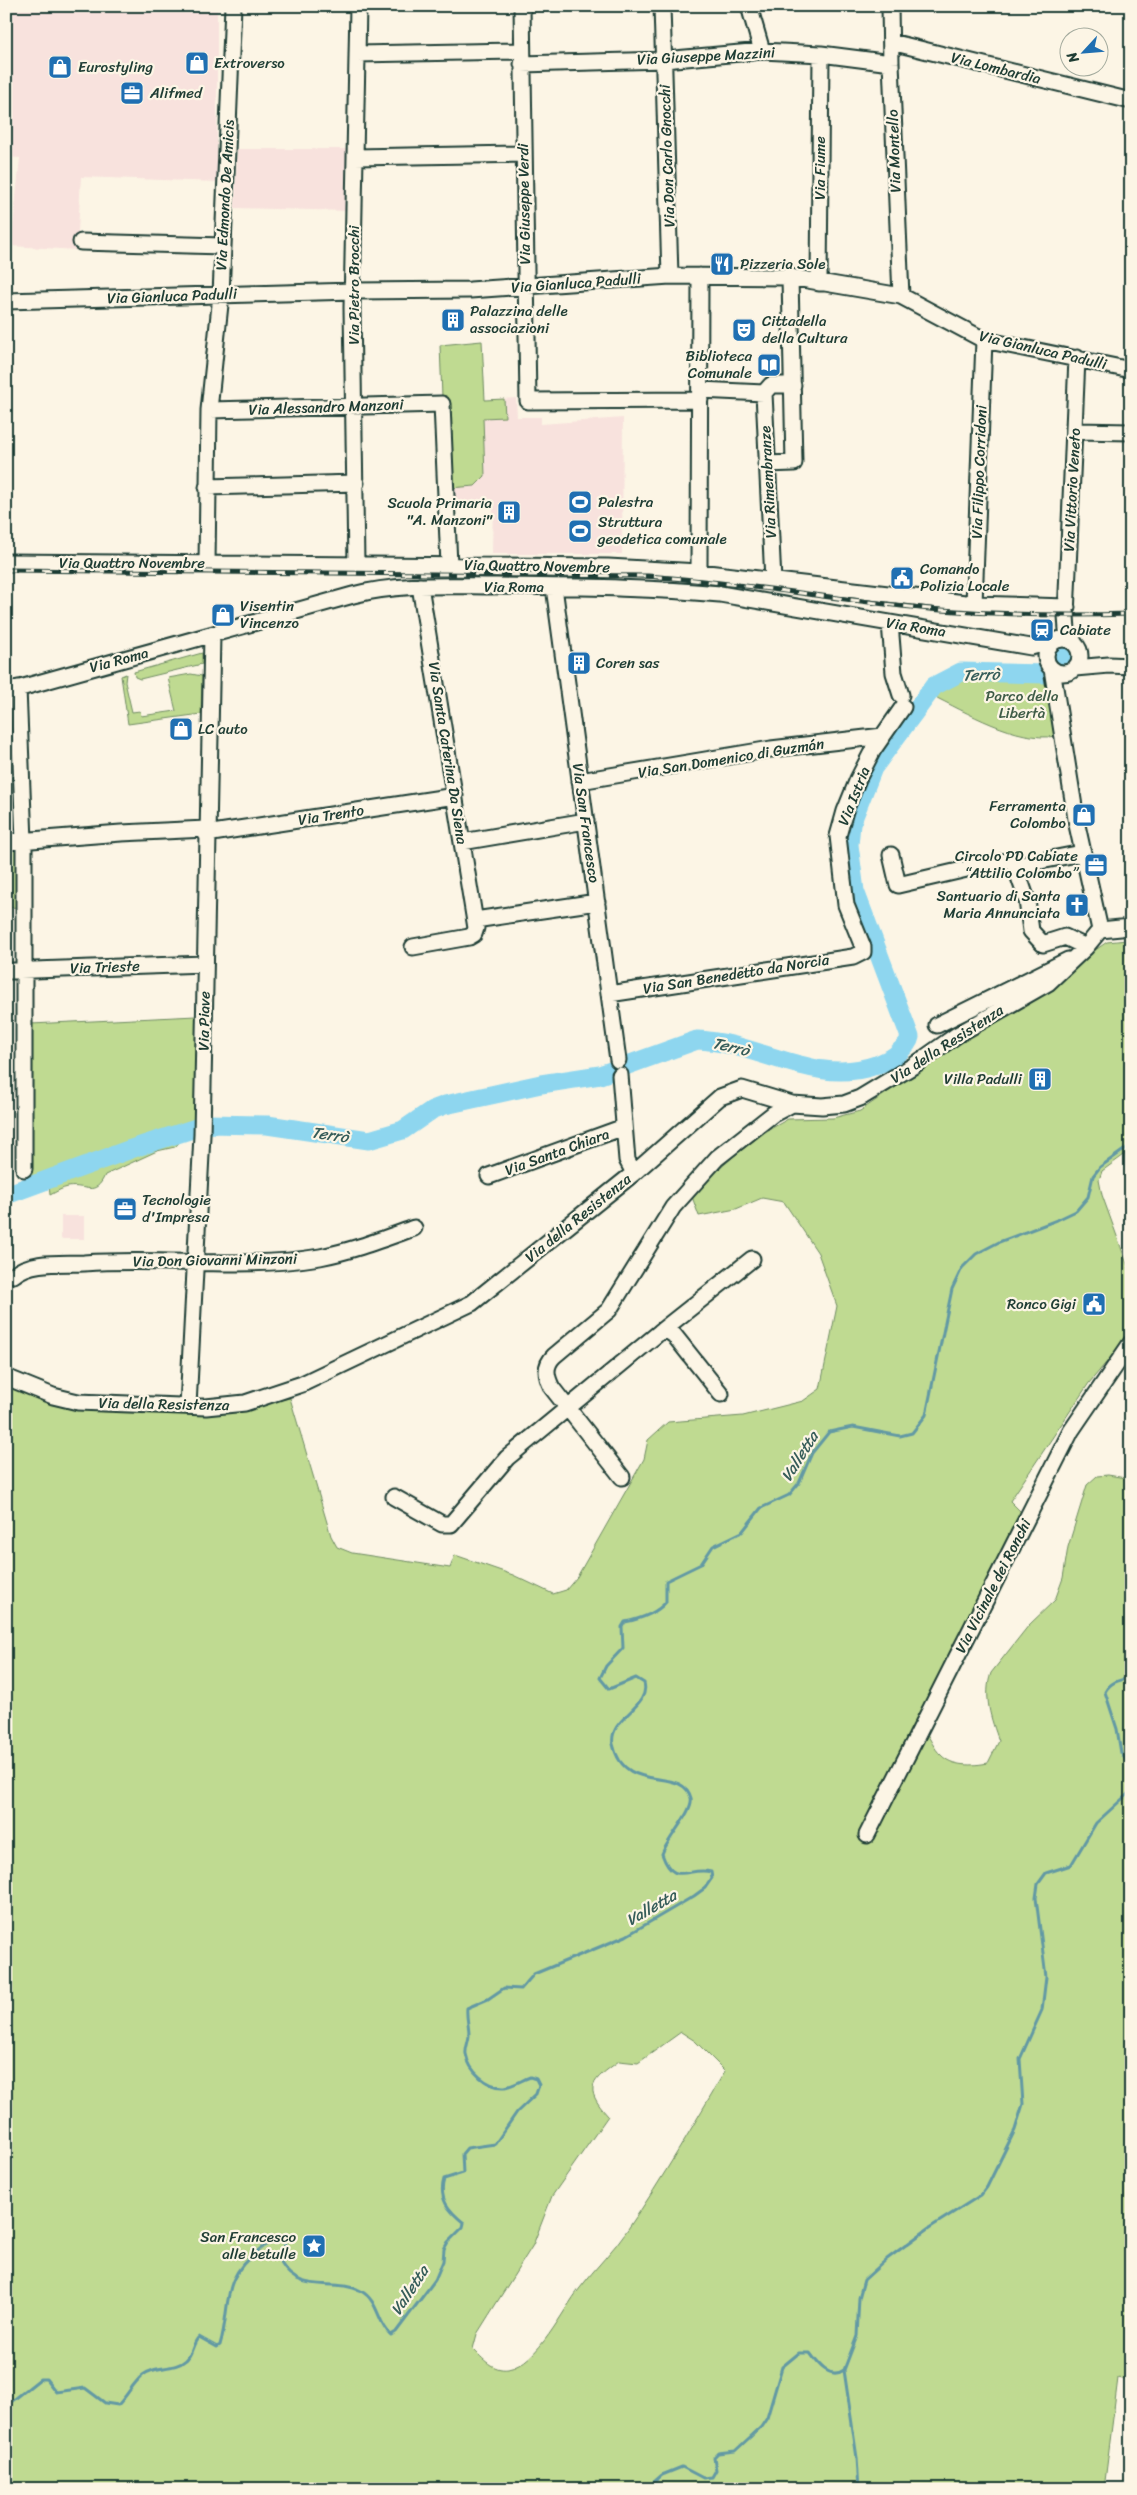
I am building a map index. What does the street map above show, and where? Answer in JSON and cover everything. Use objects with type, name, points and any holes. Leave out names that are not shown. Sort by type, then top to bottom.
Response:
[{"type":"street","name":"Via Edmondo De Amicis","points":[[206,564],[209,410],[224,246],[233,6]]},
{"type":"street","name":"Via Pietro Brocchi","points":[[356,563],[352,291],[358,6]]},
{"type":"street","name":"Via Giuseppe Verdi","points":[[522,6],[528,401],[700,395]]},
{"type":"street","name":"Via Don Carlo Gnocchi","points":[[662,6],[670,276]]},
{"type":"street","points":[[749,6],[762,51]]},
{"type":"street","name":"Via Montello","points":[[890,6],[890,63],[901,296]]},
{"type":"street","name":"Via Lombardia","points":[[890,42],[1131,101]]},
{"type":"street","name":"Via Giuseppe Mazzini","points":[[357,54],[664,60],[762,51],[821,54],[890,63]]},
{"type":"street","name":"Via Fiume","points":[[820,282],[821,54]]},
{"type":"street","points":[[355,157],[523,154]]},
{"type":"street","points":[[81,242],[224,246]]},
{"type":"street","name":"Via Gianluca Padulli","points":[[6,301],[352,291],[470,290],[670,276],[790,277],[901,296],[984,340],[1131,370]]},
{"type":"street","points":[[699,572],[700,276]]},
{"type":"street","points":[[766,464],[794,463],[790,277]]},
{"type":"street","name":"Via Filippo Corridoni","points":[[974,604],[984,340]]},
{"type":"street","name":"Via Vittorio Veneto","points":[[1055,641],[1064,630],[1066,614],[1076,431],[1077,358]]},
{"type":"street","points":[[700,395],[793,385]]},
{"type":"street","name":"Via Rimembranze","points":[[767,389],[766,464],[773,581]]},
{"type":"street","name":"Via Alessandro Manzoni","points":[[209,410],[442,404],[449,566]]},
{"type":"street","points":[[1076,431],[1131,432]]},
{"type":"street","points":[[207,486],[356,483]]},
{"type":"street","name":"Via Quattro Novembre","points":[[6,562],[356,563],[449,566],[608,567],[699,572],[1066,614]]},
{"type":"street","name":"Via Roma","points":[[12,690],[360,593],[420,586],[677,590],[720,594],[1031,646],[1055,641]]},
{"type":"street","name":"Via Santa Caterina Da Siena","points":[[420,586],[475,920]]},
{"type":"street","name":"Via San Francesco","points":[[554,587],[619,1067],[627,1160],[634,1173]]},
{"type":"street","name":"Via Vittorio Veneto","points":[[1066,614],[1067,630],[1077,646]]},
{"type":"street","name":"Via Istria","points":[[863,952],[863,947],[846,905],[838,836],[845,811],[858,779],[902,701],[894,673],[890,623]]},
{"type":"street","name":"Via Piave","points":[[188,1406],[202,1134],[206,832],[212,634]]},
{"type":"street","points":[[1109,665],[1092,661],[1068,639],[1055,641],[1048,648],[1049,664],[1082,853],[1100,930],[1131,927]]},
{"type":"street","points":[[1031,646],[1049,664],[1062,673],[1075,668],[1109,665],[1131,666]]},
{"type":"street","points":[[1075,668],[1080,662],[1077,646]]},
{"type":"street","points":[[12,690],[24,840],[24,1169]]},
{"type":"street","name":"Via San Domenico di Guzmán","points":[[580,782],[771,749],[883,736]]},
{"type":"street","name":"Via Trento","points":[[6,842],[122,833],[206,832],[455,796]]},
{"type":"street","points":[[462,842],[586,821]]},
{"type":"street","points":[[1014,866],[1082,853]]},
{"type":"street","points":[[891,855],[898,885],[1013,860],[1027,900],[1031,931],[1043,944],[1065,937],[1086,947]]},
{"type":"street","points":[[413,947],[469,937],[475,931],[475,920],[597,902]]},
{"type":"street","name":"Via della Resistenza","points":[[6,1377],[53,1396],[73,1401],[231,1406],[285,1391],[460,1310],[487,1292],[634,1173],[710,1104],[727,1093],[748,1089],[792,1104],[835,1105],[865,1095],[957,1035],[1048,983],[1086,947],[1100,930]]},
{"type":"street","name":"Via San Benedetto da Norcia","points":[[609,994],[854,956],[863,952]]},
{"type":"street","points":[[937,1025],[1018,987],[1053,966],[1072,959]]},
{"type":"street","name":"Via Trieste","points":[[6,971],[205,964]]},
{"type":"street","points":[[622,1477],[567,1409],[547,1378],[547,1365],[551,1358],[609,1310],[673,1207],[717,1158],[774,1114],[792,1104]]},
{"type":"street","name":"Via Santa Chiara","points":[[489,1176],[624,1127]]},
{"type":"street","name":"Via Don Giovanni Minzoni","points":[[14,1275],[33,1266],[78,1263],[288,1260],[321,1256],[352,1249],[414,1228]]},
{"type":"street","points":[[394,1497],[442,1524],[452,1524],[506,1458],[752,1259]]},
{"type":"street","points":[[660,1332],[668,1331],[674,1335],[721,1394]]},
{"type":"street","name":"Via Vicinale dei Ronchi","points":[[867,1835],[1071,1431],[1131,1344]]},
{"type":"shaded area","points":[[6,6],[217,6],[217,182],[81,177],[77,250],[11,246],[20,158],[6,157]]},
{"type":"shaded area","points":[[237,149],[350,149],[349,211],[235,208]]},
{"type":"shaded area","points":[[482,341],[485,400],[516,398],[517,417],[541,417],[541,424],[623,418],[622,554],[492,554],[493,500],[450,502],[448,397],[442,397],[440,345]]},
{"type":"shaded area","points":[[61,1216],[84,1216],[84,1239],[61,1239]]},
{"type":"green space","points":[[482,341],[485,400],[504,399],[505,417],[483,418],[485,476],[475,486],[450,488],[448,397],[442,397],[440,345]]},
{"type":"green space","points":[[202,653],[202,664],[140,679],[135,677],[134,672]]},
{"type":"green space","points":[[126,674],[125,682],[132,712],[140,711],[141,716],[176,711],[168,678],[191,674],[202,676],[201,714],[128,724],[121,676]]},
{"type":"green space","name":"Parco della Libertà","points":[[966,674],[1045,676],[1056,736],[1041,737],[1009,731],[931,695],[947,682]]},
{"type":"green space","points":[[6,850],[17,850],[18,907],[6,908]]},
{"type":"green space","points":[[1127,940],[1128,950],[1131,950],[1131,1150],[1102,1171],[1099,1180],[1102,1195],[1131,1275],[1131,1333],[1089,1383],[1010,1501],[1023,1514],[925,1731],[939,1753],[951,1762],[969,1765],[988,1763],[999,1741],[988,1699],[991,1673],[1029,1625],[1055,1600],[1063,1578],[1068,1547],[1087,1485],[1097,1476],[1108,1475],[1131,1479],[1131,2381],[1118,2378],[1104,2489],[6,2489],[6,1383],[179,1412],[209,1414],[290,1398],[331,1536],[337,1547],[352,1553],[450,1568],[455,1555],[513,1575],[553,1594],[566,1590],[577,1577],[644,1459],[648,1440],[668,1422],[743,1416],[803,1401],[820,1389],[837,1306],[818,1253],[784,1202],[762,1198],[736,1209],[699,1216],[691,1194],[734,1156],[765,1132],[788,1119],[833,1118],[860,1111],[1107,942]],"holes":[[[681,2032],[695,2041],[725,2071],[654,2190],[623,2237],[573,2297],[549,2334],[530,2357],[519,2365],[508,2369],[498,2368],[489,2364],[473,2349],[477,2334],[533,2245],[552,2196],[608,2116],[595,2098],[593,2091],[597,2080],[619,2061],[638,2063]]]},
{"type":"green space","points":[[196,1016],[195,1126],[88,1158],[72,1170],[61,1174],[46,1176],[29,1175],[31,1024]]},
{"type":"green space","points":[[187,1134],[175,1147],[157,1151],[105,1175],[98,1186],[94,1188],[68,1187],[50,1195],[49,1184],[121,1155]]},
{"type":"water","points":[[1060,648],[1066,648],[1071,653],[1069,662],[1060,664],[1055,659],[1055,653]]},
{"type":"waterway","name":"Terrò","points":[[6,1195],[131,1149],[208,1124],[267,1125],[369,1140],[403,1130],[432,1110],[445,1105],[541,1084],[600,1075],[697,1040],[742,1048],[786,1062],[831,1071],[854,1070],[889,1060],[904,1047],[910,1037],[855,891],[849,845],[851,824],[873,768],[934,686],[961,672],[1047,674]]},
{"type":"waterway","name":"Valletta","points":[[6,2406],[40,2379],[46,2379],[56,2392],[85,2388],[105,2403],[118,2405],[143,2375],[153,2370],[176,2366],[186,2360],[199,2337],[217,2347],[220,2345],[232,2282],[238,2271],[260,2249],[278,2239],[281,2239],[285,2244],[281,2263],[289,2273],[308,2283],[340,2285],[361,2291],[367,2295],[375,2306],[386,2330],[391,2335],[396,2332],[435,2280],[443,2261],[444,2249],[448,2242],[463,2227],[464,2223],[449,2209],[444,2199],[442,2193],[444,2179],[463,2173],[462,2154],[467,2148],[495,2144],[517,2112],[536,2094],[539,2085],[536,2079],[530,2077],[505,2087],[498,2087],[492,2085],[475,2072],[466,2054],[469,2035],[467,2008],[488,1999],[504,1988],[521,1989],[534,1974],[626,1936],[694,1896],[705,1888],[712,1878],[711,1872],[677,1873],[671,1870],[662,1854],[691,1803],[691,1798],[686,1788],[677,1783],[640,1775],[629,1770],[619,1760],[613,1744],[613,1735],[617,1727],[636,1706],[644,1691],[644,1683],[636,1678],[609,1689],[600,1678],[606,1666],[623,1648],[622,1627],[625,1622],[642,1618],[657,1610],[666,1602],[666,1581],[701,1564],[713,1546],[742,1532],[761,1508],[789,1495],[799,1483],[812,1453],[829,1432],[853,1427],[900,1436],[912,1433],[926,1415],[952,1289],[962,1268],[976,1254],[999,1242],[1076,1211],[1088,1197],[1093,1176],[1100,1167],[1131,1145]]},
{"type":"waterway","points":[[1131,1679],[1115,1682],[1105,1692],[1117,1729],[1121,1753],[1126,1760],[1131,1761]]},
{"type":"waterway","points":[[646,2489],[662,2475],[682,2467],[703,2478],[712,2477],[716,2470],[714,2457],[718,2453],[735,2451],[761,2427],[767,2418],[782,2367],[799,2353],[810,2353],[829,2372],[839,2373],[844,2370],[857,2336],[859,2298],[864,2280],[887,2259],[929,2228],[981,2195],[987,2187],[1015,2130],[1023,2104],[1020,2059],[1042,2010],[1046,1977],[1036,1898],[1038,1884],[1046,1873],[1071,1865],[1096,1823],[1131,1791]]},
{"type":"waterway","points":[[844,2370],[857,2458],[859,2489]]},
{"type":"railway","points":[[6,570],[648,576],[941,610],[1036,615],[1131,614]]},
{"type":"place","name":"Extroverso","points":[[197,63]]},
{"type":"place","name":"Eurostyling","points":[[60,67]]},
{"type":"place","name":"Alifmed","points":[[132,93]]},
{"type":"place","name":"Pizzeria Sole","points":[[722,264]]},
{"type":"place","name":"Palazzina delle associazioni","points":[[453,320]]},
{"type":"place","name":"Cittadella della Cultura","points":[[744,330]]},
{"type":"place","name":"Biblioteca Comunale","points":[[769,365]]},
{"type":"place","name":"Palestra","points":[[580,502]]},
{"type":"place","name":"Scuola Primaria \"A. Manzoni\"","points":[[509,512]]},
{"type":"place","name":"Struttura geodetica comunale","points":[[580,531]]},
{"type":"place","name":"Comando Polizia Locale","points":[[902,578]]},
{"type":"place","name":"Visentin Vincenzo","points":[[223,615]]},
{"type":"place","name":"Cabiate","points":[[1042,630]]},
{"type":"place","name":"Coren sas","points":[[579,663]]},
{"type":"place","name":"LC auto","points":[[181,729]]},
{"type":"place","name":"Ferramenta Colombo","points":[[1084,815]]},
{"type":"place","name":"Circolo PD Cabiate “Attilio Colombo”","points":[[1096,865]]},
{"type":"place","name":"Santuario di Santa Maria Annunciata","points":[[1077,905]]},
{"type":"place","name":"Villa Padulli","points":[[1040,1079]]},
{"type":"place","name":"Tecnologie d'Impresa","points":[[125,1209]]},
{"type":"place","name":"Ronco Gigi","points":[[1094,1304]]},
{"type":"place","name":"San Francesco alle betulle","points":[[314,2246]]}]
